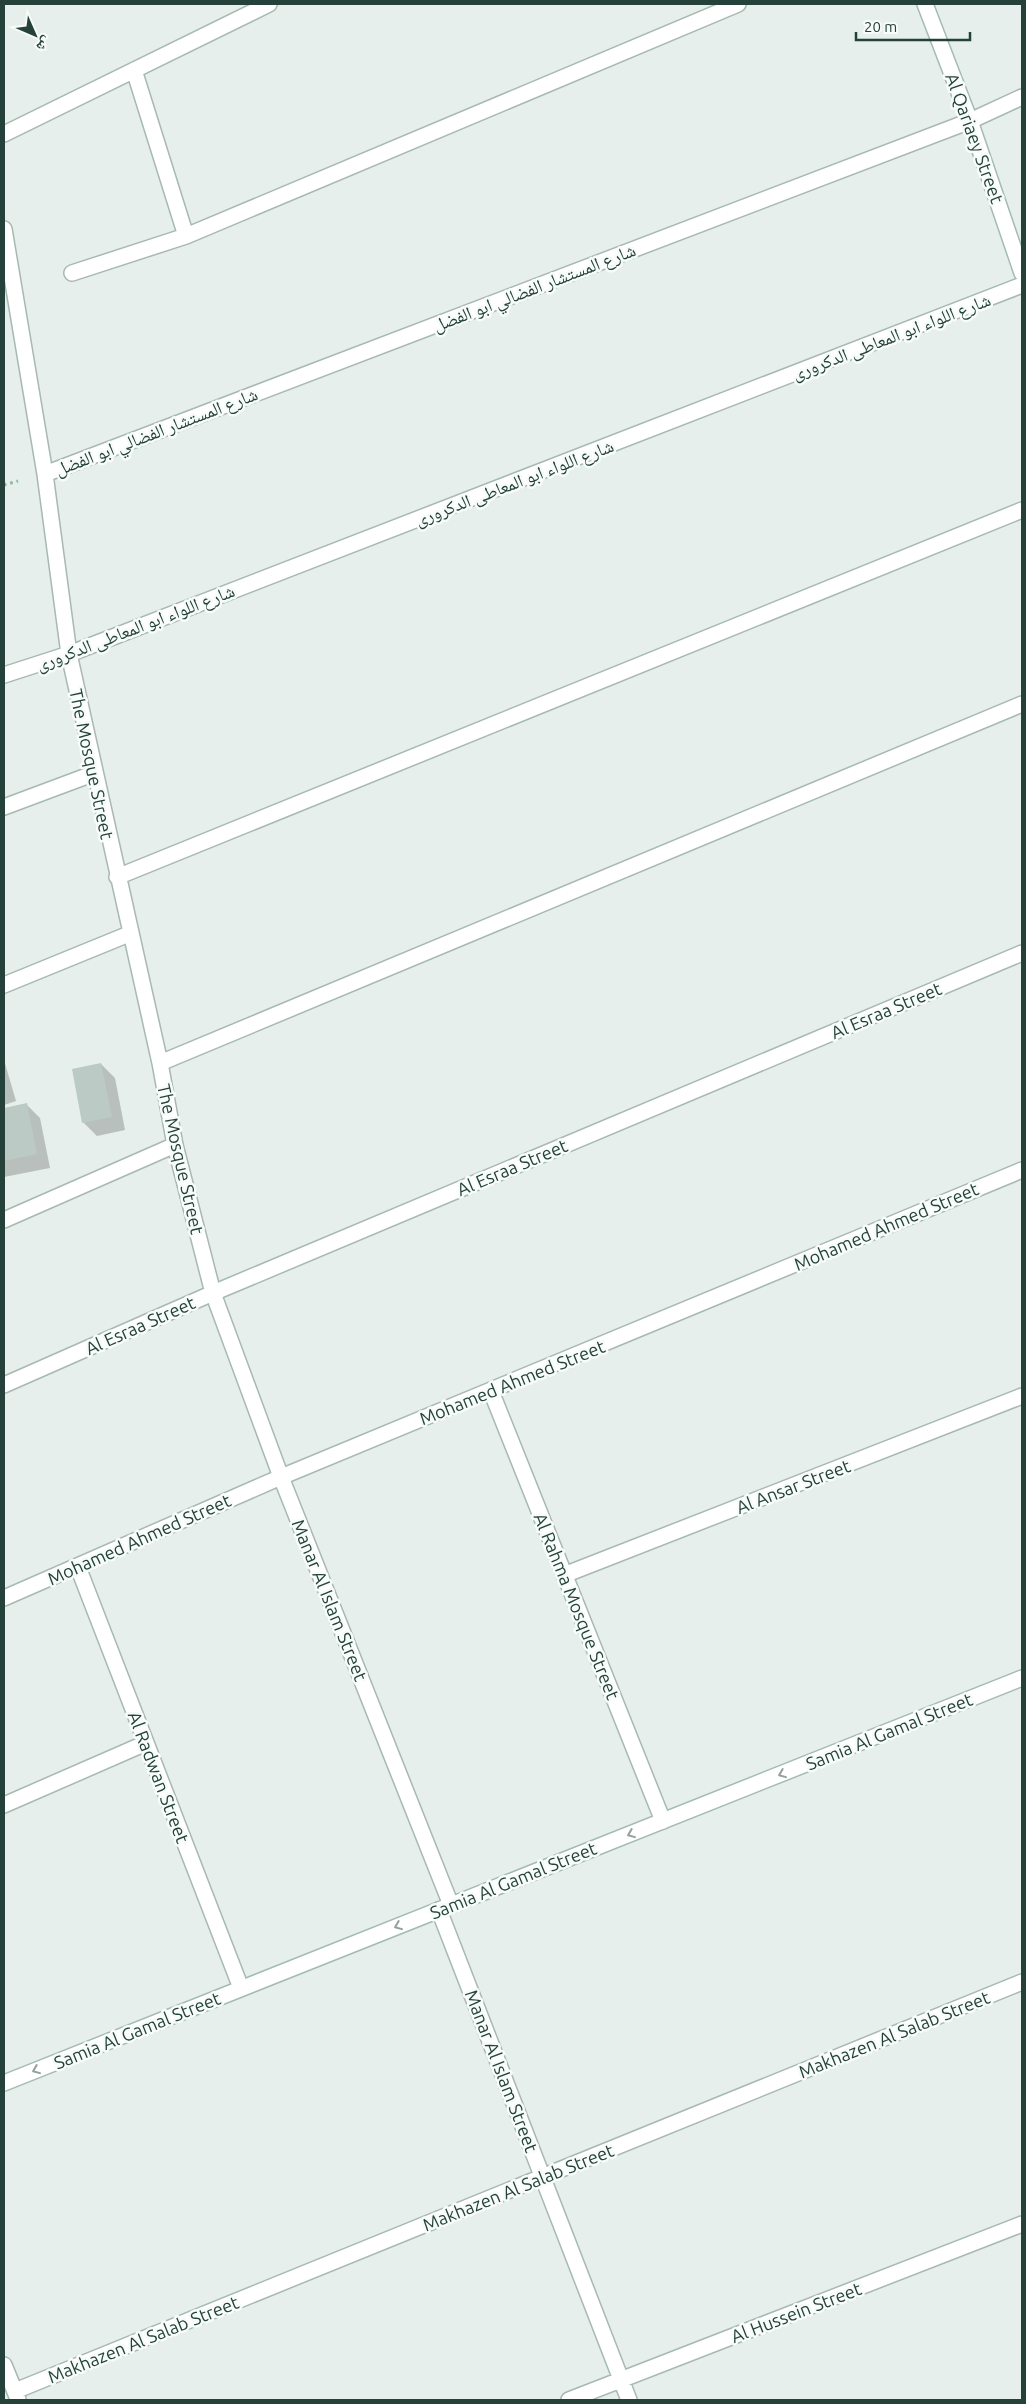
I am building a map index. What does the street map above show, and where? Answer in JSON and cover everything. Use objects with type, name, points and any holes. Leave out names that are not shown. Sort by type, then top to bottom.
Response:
[{"type":"street","points":[[4,134],[269,4]]},
{"type":"street","points":[[72,273],[186,236],[738,4]]},
{"type":"street","name":"Al Qariaey Street","points":[[925,4],[970,121],[1022,273]]},
{"type":"street","points":[[134,70],[186,236]]},
{"type":"street","name":"شارع المستشار الفضالي ابو الفضل","points":[[45,474],[970,121],[1022,97]]},
{"type":"street","name":"The Mosque Street","points":[[4,229],[45,474],[69,654],[129,934],[160,1063],[175,1145],[213,1293]]},
{"type":"street","name":"شارع اللواء ابو المعاطى الدكرورى","points":[[4,675],[69,654],[1022,285]]},
{"type":"street","points":[[117,878],[1022,510]]},
{"type":"street","points":[[160,1063],[1022,704]]},
{"type":"street","points":[[4,806],[94,773]]},
{"type":"street","points":[[4,985],[129,934]]},
{"type":"street","name":"Al Esraa Street","points":[[4,1385],[213,1293],[1022,953]]},
{"type":"street","points":[[4,1220],[175,1145]]},
{"type":"street","name":"Mohamed Ahmed Street","points":[[4,1598],[281,1477],[1022,1170]]},
{"type":"street","name":"Manar Al Islam Street","points":[[213,1293],[445,1907],[543,2176],[629,2400]]},
{"type":"street","name":"Al Rahma Mosque Street","points":[[491,1391],[663,1821]]},
{"type":"street","name":"Al Ansar Street","points":[[564,1575],[1022,1396]]},
{"type":"street","name":"Al Radwan Street","points":[[78,1567],[241,1988]]},
{"type":"street","name":"Samia Al Gamal Street","points":[[4,2083],[1022,1678]]},
{"type":"street","points":[[4,1805],[146,1743]]},
{"type":"street","name":"Makhazen Al Salab Street","points":[[16,2396],[543,2176],[1022,1982]]},
{"type":"street","name":"Al Hussein Street","points":[[570,2400],[1022,2224]]},
{"type":"street","points":[[4,2365],[16,2396]]},
{"type":"building","points":[[101,1063],[112,1117],[82,1123],[72,1069]]},
{"type":"building","points":[[27,1103],[37,1154],[4,1161],[4,1108]]}]
